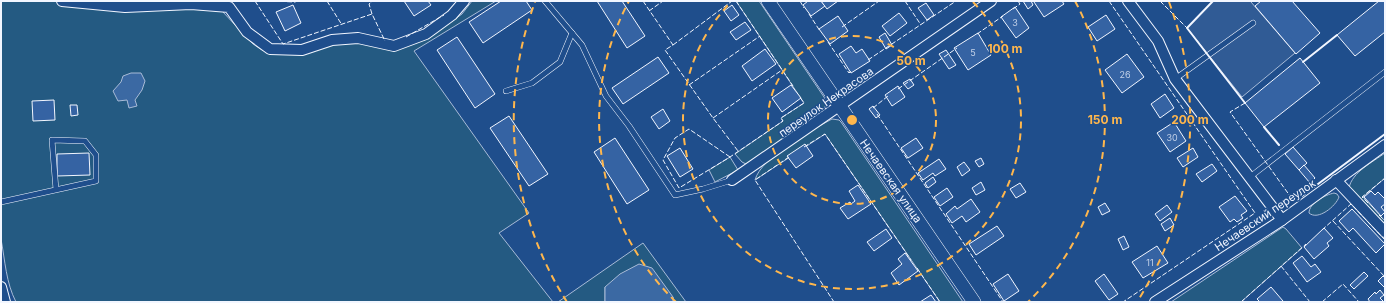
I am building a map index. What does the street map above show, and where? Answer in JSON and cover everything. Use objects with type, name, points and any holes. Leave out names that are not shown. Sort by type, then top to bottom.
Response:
[{"type":"street","points":[[62,1],[125,7],[227,4],[247,32],[270,49],[302,50],[332,40],[358,38],[394,46],[426,34],[452,15],[464,1]]},
{"type":"street","name":"Нечаевская улица","points":[[768,1],[974,302]]},
{"type":"street","name":"переулок Некрасова","points":[[732,180],[840,107],[991,1]]},
{"type":"street","points":[[1128,1],[1158,41],[1175,79],[1282,220]]},
{"type":"street","name":"Нечаевский переулок","points":[[1156,302],[1282,220],[1385,145]]},
{"type":"street","points":[[1336,180],[1385,232]]},
{"type":"street","points":[[1,287],[5,302]]},
{"type":"lane","points":[[545,1],[582,46],[606,96],[629,126],[675,194],[703,189],[732,180]]},
{"type":"lane","points":[[1175,79],[1253,23]]},
{"type":"lane","points":[[506,91],[532,83],[560,62],[572,33]]},
{"type":"lane","points":[[1250,178],[1385,72]]},
{"type":"lane","points":[[1,202],[56,190],[96,181],[96,155],[85,141],[52,140],[56,190]]},
{"type":"shaded area","points":[[1,1],[49,1],[222,11],[253,44],[262,50],[277,54],[329,43],[355,41],[372,45],[435,33],[462,14],[472,1],[496,1],[414,51],[529,213],[499,233],[553,302],[16,302],[8,279],[1,239]]},
{"type":"shaded area","points":[[736,1],[759,1],[824,97],[826,104],[823,113],[746,164],[742,162],[735,154],[783,121],[781,118],[804,103]]},
{"type":"shaded area","points":[[1213,1],[1251,1],[1295,53],[1242,97],[1187,28]]},
{"type":"shaded area","points":[[131,73],[141,73],[145,81],[142,90],[135,100],[137,106],[129,108],[127,100],[118,101],[113,91],[121,82],[123,76]]},
{"type":"shaded area","points":[[832,119],[839,120],[841,122],[963,302],[940,302],[825,134],[755,180],[759,171],[777,153],[800,137]]},
{"type":"shaded area","points":[[1385,153],[1385,178],[1363,197],[1385,221],[1385,227],[1349,188],[1354,177],[1359,172]]},
{"type":"shaded area","points":[[730,157],[738,170],[715,182],[709,170]]},
{"type":"shaded area","points":[[1334,193],[1339,197],[1331,208],[1322,214],[1313,215],[1309,213],[1310,209],[1315,203]]},
{"type":"shaded area","points":[[1283,227],[1302,248],[1241,302],[1171,302]]},
{"type":"shaded area","points":[[643,243],[686,302],[673,302],[673,297],[605,287],[605,302],[558,302]]},
{"type":"shaded area","points":[[639,264],[652,268],[673,297],[673,302],[605,302],[605,287],[620,274]]},
{"type":"building","points":[[404,1],[428,1],[431,5],[414,16]]},
{"type":"building","points":[[501,1],[526,1],[532,10],[483,43],[469,22]]},
{"type":"building","points":[[597,1],[622,1],[645,36],[627,48]]},
{"type":"building","points":[[808,1],[821,1],[825,6],[811,16],[803,5]]},
{"type":"building","points":[[821,1],[838,1],[827,9]]},
{"type":"building","points":[[1023,1],[1031,1],[1033,5],[1028,9]]},
{"type":"building","points":[[1062,1],[1064,4],[1044,17],[1034,2]]},
{"type":"building","points":[[1261,1],[1292,1],[1320,33],[1296,54],[1255,6]]},
{"type":"building","points":[[1379,1],[1385,1],[1385,32],[1355,56],[1337,35]]},
{"type":"building","points":[[926,3],[934,15],[927,20],[918,8]]},
{"type":"building","points":[[293,5],[301,23],[285,31],[276,12]]},
{"type":"building","points":[[732,5],[739,15],[731,21],[724,11]]},
{"type":"building","points":[[1015,7],[1029,28],[1016,38],[1001,17]]},
{"type":"building","points":[[899,13],[907,23],[890,36],[882,26]]},
{"type":"building","points":[[1106,15],[1115,29],[1097,41],[1088,27]]},
{"type":"building","points":[[838,16],[848,31],[830,44],[819,29]]},
{"type":"building","points":[[745,22],[751,30],[736,40],[730,32]]},
{"type":"building","points":[[885,33],[892,45],[886,49],[879,37]]},
{"type":"building","points":[[978,33],[991,55],[968,70],[954,48]]},
{"type":"building","points":[[457,37],[495,94],[475,108],[437,50]]},
{"type":"building","points":[[851,46],[856,53],[862,49],[870,61],[851,73],[839,54]]},
{"type":"building","points":[[765,49],[776,64],[752,81],[742,66]]},
{"type":"building","points":[[946,50],[956,65],[949,69],[939,54]]},
{"type":"building","points":[[1127,54],[1144,77],[1122,93],[1105,70]]},
{"type":"building","points":[[658,57],[669,73],[623,104],[612,88]]},
{"type":"building","points":[[1300,58],[1320,83],[1264,127],[1245,103]]},
{"type":"building","points":[[910,79],[914,85],[908,89],[903,83]]},
{"type":"building","points":[[791,85],[801,98],[782,112],[772,98]]},
{"type":"building","points":[[898,86],[905,97],[892,106],[885,95]]},
{"type":"building","points":[[1165,94],[1174,108],[1160,118],[1151,104]]},
{"type":"building","points":[[54,100],[55,120],[33,121],[32,101]]},
{"type":"building","points":[[70,105],[77,105],[78,115],[71,116]]},
{"type":"building","points":[[873,106],[880,115],[876,118],[869,109]]},
{"type":"building","points":[[663,109],[670,121],[659,129],[651,117]]},
{"type":"building","points":[[509,116],[548,174],[529,186],[490,128]]},
{"type":"building","points":[[1174,122],[1186,141],[1170,152],[1157,133]]},
{"type":"building","points":[[615,138],[649,190],[627,204],[594,152]]},
{"type":"building","points":[[916,138],[923,148],[908,158],[901,148]]},
{"type":"building","points":[[805,144],[813,156],[796,168],[787,156]]},
{"type":"building","points":[[1293,147],[1307,163],[1299,170],[1285,154]]},
{"type":"building","points":[[680,148],[693,169],[680,177],[667,156]]},
{"type":"building","points":[[1193,148],[1198,157],[1183,167],[1177,158]]},
{"type":"building","points":[[89,153],[90,175],[57,176],[57,154]]},
{"type":"building","points":[[981,158],[984,164],[979,167],[975,161]]},
{"type":"building","points":[[939,159],[946,169],[935,176],[933,173],[923,180],[918,173]]},
{"type":"building","points":[[964,162],[970,170],[962,176],[957,167]]},
{"type":"building","points":[[1212,164],[1217,171],[1202,182],[1196,174]]},
{"type":"building","points":[[1304,165],[1315,178],[1310,183],[1299,170]]},
{"type":"building","points":[[933,177],[936,182],[928,188],[925,183]]},
{"type":"building","points":[[981,182],[985,190],[976,195],[972,188]]},
{"type":"building","points":[[1020,183],[1026,192],[1016,198],[1010,189]]},
{"type":"building","points":[[858,185],[871,204],[848,219],[840,208],[850,202],[851,204],[855,201],[849,191]]},
{"type":"building","points":[[947,188],[953,197],[940,206],[934,197]]},
{"type":"building","points":[[1371,191],[1375,195],[1378,192],[1385,199],[1385,204],[1381,207],[1385,212],[1381,216],[1364,197]]},
{"type":"building","points":[[1235,196],[1247,211],[1241,215],[1243,218],[1237,222],[1234,219],[1230,222],[1219,207]]},
{"type":"building","points":[[971,199],[980,212],[966,222],[962,216],[952,223],[946,214],[955,206],[957,209]]},
{"type":"building","points":[[1105,203],[1110,211],[1102,215],[1098,207]]},
{"type":"building","points":[[1167,205],[1172,212],[1160,221],[1155,214]]},
{"type":"building","points":[[1352,209],[1385,244],[1376,253],[1353,228],[1349,232],[1339,221]]},
{"type":"building","points":[[1170,218],[1174,225],[1165,231],[1161,224]]},
{"type":"building","points":[[997,226],[1004,236],[976,255],[969,244]]},
{"type":"building","points":[[1324,228],[1333,238],[1327,243],[1329,246],[1314,259],[1304,247]]},
{"type":"building","points":[[886,229],[892,238],[874,251],[867,242]]},
{"type":"building","points":[[1124,236],[1129,247],[1123,250],[1118,239]]},
{"type":"building","points":[[1157,246],[1168,263],[1143,278],[1132,262]]},
{"type":"building","points":[[905,253],[918,271],[899,285],[891,273],[902,264],[898,259]]},
{"type":"building","points":[[1302,256],[1311,267],[1315,264],[1321,272],[1307,282],[1293,263]]},
{"type":"building","points":[[1364,272],[1368,276],[1354,289],[1350,285]]},
{"type":"building","points":[[1008,274],[1019,291],[1004,301],[993,284]]},
{"type":"building","points":[[1104,274],[1118,294],[1109,300],[1095,281]]},
{"type":"building","points":[[1383,276],[1385,278],[1385,288],[1378,281]]},
{"type":"building","points":[[1271,287],[1283,301],[1260,302],[1257,299]]},
{"type":"building","points":[[1380,290],[1384,295],[1380,298],[1384,302],[1370,302],[1368,299],[1375,292],[1376,294]]},
{"type":"building","points":[[931,295],[936,302],[920,302]]},
{"type":"fence","points":[[255,1],[283,44],[372,14],[385,41]]},
{"type":"fence","points":[[273,1],[297,1]]},
{"type":"fence","points":[[327,1],[342,25]]},
{"type":"fence","points":[[372,14],[369,4],[373,1]]},
{"type":"fence","points":[[643,1],[673,45],[665,50],[738,151]]},
{"type":"fence","points":[[649,11],[663,1]]},
{"type":"fence","points":[[673,45],[732,1]]},
{"type":"fence","points":[[736,1],[793,86]]},
{"type":"fence","points":[[800,1],[804,8]]},
{"type":"fence","points":[[842,27],[879,1]]},
{"type":"fence","points":[[905,1],[921,25]]},
{"type":"fence","points":[[868,60],[956,1]]},
{"type":"fence","points":[[1013,9],[1020,4],[1018,1]]},
{"type":"fence","points":[[1109,1],[1255,213],[1123,302]]},
{"type":"fence","points":[[1160,1],[1187,28]]},
{"type":"fence","points":[[809,14],[820,31]]},
{"type":"fence","points":[[406,37],[444,15]]},
{"type":"fence","points":[[977,34],[1003,16]]},
{"type":"fence","points":[[689,85],[760,36]]},
{"type":"fence","points":[[828,42],[849,73],[851,71]]},
{"type":"fence","points":[[898,89],[957,48]]},
{"type":"fence","points":[[713,118],[782,70]]},
{"type":"fence","points":[[730,157],[689,129],[675,138],[663,160],[679,188],[730,157],[783,121],[781,118],[804,103],[799,96]]},
{"type":"fence","points":[[873,108],[888,96]]},
{"type":"fence","points":[[1245,103],[1230,112],[1290,196],[1302,197],[1314,187]]},
{"type":"fence","points":[[877,114],[1003,302]]},
{"type":"fence","points":[[804,147],[825,134],[911,260]]},
{"type":"fence","points":[[789,157],[755,180],[834,302]]},
{"type":"fence","points":[[1368,203],[1362,197],[1385,178]]},
{"type":"fence","points":[[1322,230],[1351,204],[1385,240]]},
{"type":"fence","points":[[1379,215],[1385,221]]},
{"type":"fence","points":[[1333,221],[1385,277]]},
{"type":"fence","points":[[1241,302],[1306,244]]},
{"type":"fence","points":[[1281,266],[1310,302]]},
{"type":"fence","points":[[917,268],[940,302]]},
{"type":"fence","points":[[1322,302],[1343,284],[1359,302]]},
{"type":"wall","points":[[1213,1],[1187,28],[1245,103]]},
{"type":"wall","points":[[1303,62],[1337,35]]},
{"type":"wall","points":[[1264,127],[1279,145]]},
{"type":"wall","points":[[1310,183],[1314,187],[1385,134]]}]
